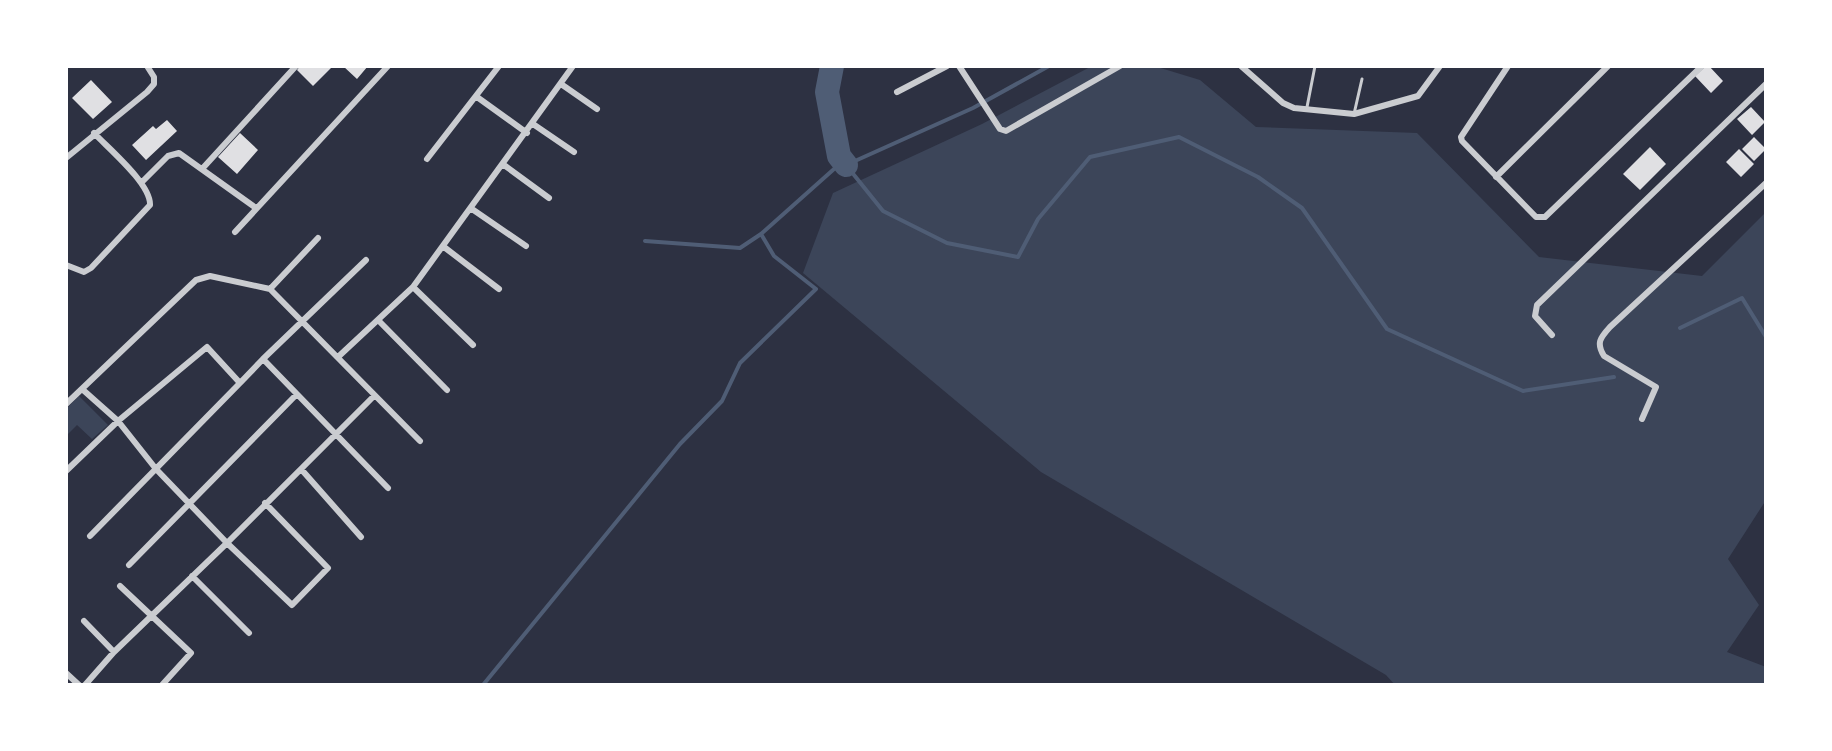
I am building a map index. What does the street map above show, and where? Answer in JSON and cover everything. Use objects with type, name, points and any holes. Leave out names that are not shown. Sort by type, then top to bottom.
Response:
[{"type":"street","points":[[66,158],[154,84],[154,77],[147,66]]},
{"type":"street","points":[[202,169],[296,66]]},
{"type":"street","points":[[235,232],[388,66]]},
{"type":"street","points":[[427,159],[499,66]]},
{"type":"street","points":[[338,357],[413,287],[573,66]]},
{"type":"street","points":[[897,92],[947,66]]},
{"type":"street","points":[[959,66],[1000,129],[1006,131],[1120,66]]},
{"type":"street","points":[[1241,66],[1283,103],[1306,111],[1354,114],[1418,96],[1440,66]]},
{"type":"street","points":[[1508,66],[1461,137],[1528,212],[1536,217],[1545,217],[1702,66]]},
{"type":"street","points":[[1496,177],[1608,66]]},
{"type":"street","points":[[561,84],[597,109]]},
{"type":"street","points":[[1552,335],[1535,316],[1537,305],[1766,84]]},
{"type":"street","points":[[477,97],[527,133]]},
{"type":"street","points":[[533,124],[574,152]]},
{"type":"street","points":[[66,265],[84,272],[91,268],[150,205],[150,196],[141,183],[94,133]]},
{"type":"street","points":[[141,183],[172,153],[179,153],[256,208]]},
{"type":"street","points":[[504,165],[549,198]]},
{"type":"street","points":[[1642,419],[1656,387],[1604,356],[1599,341],[1610,327],[1766,183]]},
{"type":"street","points":[[472,209],[526,246]]},
{"type":"street","points":[[270,289],[318,238]]},
{"type":"street","points":[[444,247],[499,289]]},
{"type":"street","points":[[90,536],[302,320],[366,260]]},
{"type":"street","points":[[66,404],[196,280],[210,276],[270,289],[420,441]]},
{"type":"street","points":[[413,287],[473,345]]},
{"type":"street","points":[[378,320],[447,390]]},
{"type":"street","points":[[66,471],[118,421],[207,347],[240,383]]},
{"type":"street","points":[[263,359],[388,488]]},
{"type":"street","points":[[82,389],[118,421],[189,506],[292,605],[328,568],[265,503]]},
{"type":"street","points":[[129,565],[296,395]]},
{"type":"street","points":[[66,673],[82,685],[374,396]]},
{"type":"street","points":[[301,469],[361,537]]},
{"type":"street","points":[[192,576],[249,633]]},
{"type":"street","points":[[120,586],[191,653],[162,685]]},
{"type":"street","points":[[84,621],[114,652]]},
{"type":"lane","points":[[1306,111],[1315,66]]},
{"type":"lane","points":[[1354,114],[1362,79]]},
{"type":"shaded area","points":[[1092,66],[1154,66],[1200,80],[1256,127],[1417,133],[1539,257],[1702,276],[1766,212],[1766,500],[1728,559],[1759,605],[1727,652],[1766,667],[1766,685],[1395,685],[1386,675],[1041,472],[803,273],[833,193],[982,124]]},
{"type":"shaded area","points":[[79,396],[108,425],[92,439],[77,425],[66,436],[66,409]]},
{"type":"building","points":[[300,66],[331,68],[313,86],[297,70]]},
{"type":"building","points":[[343,66],[368,66],[357,79]]},
{"type":"building","points":[[1706,66],[1723,81],[1711,93],[1695,76]]},
{"type":"building","points":[[91,80],[112,102],[93,119],[72,98]]},
{"type":"building","points":[[1751,107],[1765,122],[1752,135],[1737,119]]},
{"type":"building","points":[[167,120],[177,131],[146,160],[132,145],[153,126],[156,129]]},
{"type":"building","points":[[240,133],[258,150],[237,174],[218,157]]},
{"type":"building","points":[[1754,137],[1766,149],[1754,161],[1742,149]]},
{"type":"building","points":[[1650,147],[1666,164],[1640,190],[1623,174]]},
{"type":"building","points":[[1739,149],[1754,164],[1741,177],[1726,162]]},
{"type":"waterway","points":[[832,66],[827,92],[839,156],[846,165]]},
{"type":"waterway","points":[[1049,66],[973,108],[846,165],[883,211],[947,243],[1018,257],[1038,219],[1090,157],[1179,137],[1258,177],[1302,208],[1387,329],[1523,391],[1614,377]]},
{"type":"waterway","points":[[483,685],[680,444],[722,401],[740,363],[816,289],[774,256],[761,234],[843,161]]},
{"type":"waterway","points":[[645,241],[740,248],[761,234]]},
{"type":"waterway","points":[[1680,328],[1742,298],[1766,337]]}]
